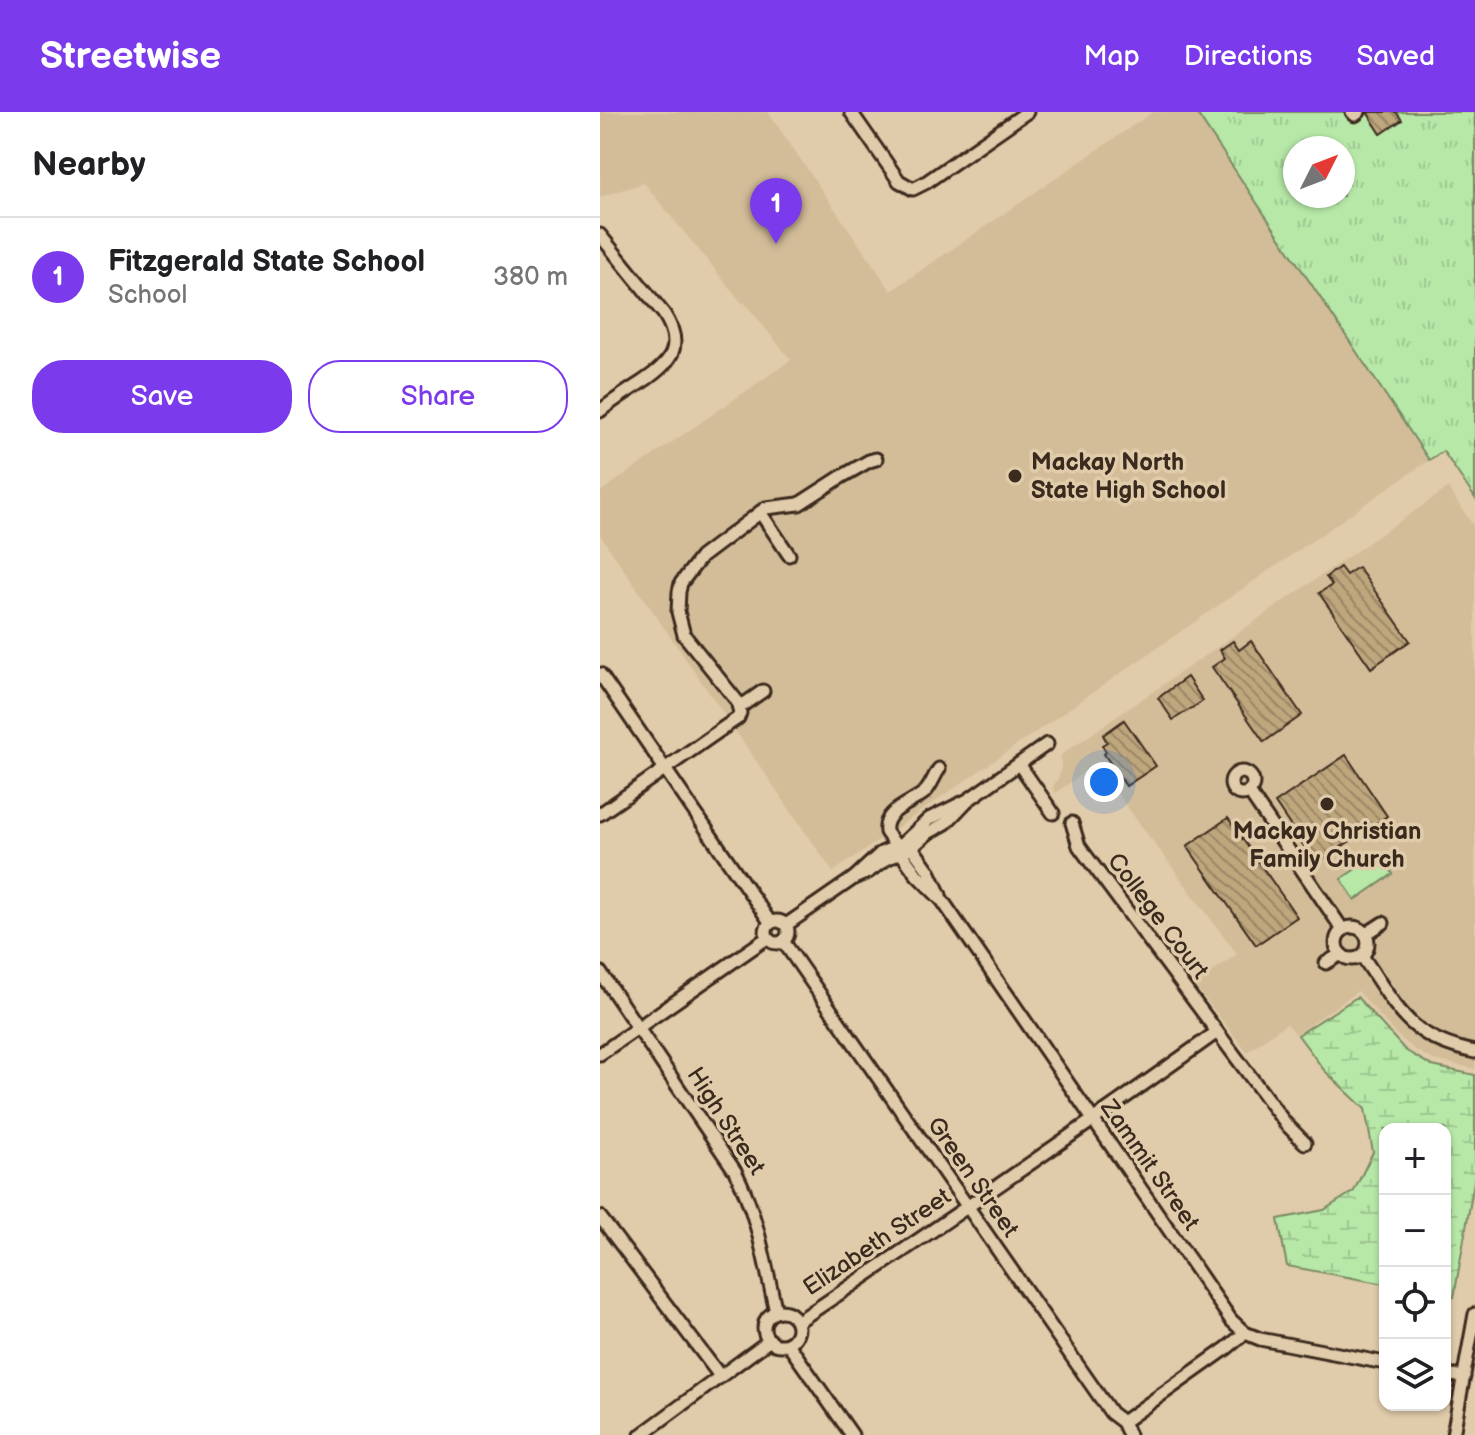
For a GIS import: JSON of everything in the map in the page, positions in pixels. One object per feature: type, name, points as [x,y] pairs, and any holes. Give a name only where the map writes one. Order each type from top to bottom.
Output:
[{"type":"street","points":[[851,112],[899,181],[913,189],[1027,112]]},
{"type":"street","points":[[1352,112],[1355,115],[1359,112]]},
{"type":"street","points":[[600,235],[671,325],[674,352],[666,364],[600,411]]},
{"type":"street","points":[[600,814],[738,718],[740,707],[737,701],[684,635],[678,612],[681,583],[701,557],[760,512],[772,506],[799,504],[876,459]]},
{"type":"street","points":[[760,512],[789,555]]},
{"type":"street","points":[[600,674],[770,922]]},
{"type":"street","points":[[740,707],[763,691]]},
{"type":"street","points":[[786,925],[854,878],[881,853],[904,846],[946,823],[968,800],[1047,744]]},
{"type":"street","points":[[1019,764],[1053,813]]},
{"type":"street","points":[[904,846],[885,830],[888,819],[926,790],[939,769]]},
{"type":"street","points":[[1249,792],[1343,930]]},
{"type":"street","name":"College Court","points":[[1072,823],[1084,853],[1285,1123],[1305,1143]]},
{"type":"street","name":"Zammit Street","points":[[904,846],[932,876],[942,900],[1093,1121],[1226,1313],[1245,1333]]},
{"type":"street","points":[[777,920],[786,925],[788,936],[783,941],[776,944],[767,938],[765,931],[770,922],[777,920]]},
{"type":"street","points":[[1366,934],[1383,923]]},
{"type":"street","points":[[1354,927],[1366,934],[1368,946],[1362,956],[1351,959],[1341,954],[1337,940],[1343,930],[1354,927]]},
{"type":"street","points":[[600,1054],[767,938]]},
{"type":"street","name":"Green Street","points":[[783,941],[1111,1413],[1123,1422],[1129,1435]]},
{"type":"street","points":[[1326,963],[1341,954]]},
{"type":"street","points":[[1362,956],[1398,1009],[1416,1028],[1442,1043],[1475,1052]]},
{"type":"street","name":"High Street","points":[[600,972],[745,1189],[776,1312]]},
{"type":"street","name":"Elizabeth Street","points":[[797,1322],[1093,1121],[1217,1032]]},
{"type":"street","points":[[600,1217],[720,1376]]},
{"type":"street","points":[[776,1312],[787,1312],[797,1322],[796,1336],[788,1344],[780,1345],[765,1333],[769,1316],[776,1312]]},
{"type":"street","points":[[1453,1435],[1475,1314]]},
{"type":"street","points":[[1123,1422],[1245,1333],[1260,1339],[1379,1362]]},
{"type":"street","points":[[641,1435],[770,1340]]},
{"type":"street","points":[[788,1344],[852,1435]]},
{"type":"street","points":[[1451,1375],[1464,1377]]},
{"type":"shaded area","name":"Mackay North State High School","points":[[600,112],[768,112],[891,291],[1153,112],[1196,112],[1429,460],[833,872],[600,535],[600,492],[791,360],[644,183],[600,197]]},
{"type":"shaded area","points":[[1448,488],[1475,528],[1475,1069],[1434,1060],[1415,1050],[1397,1035],[1358,991],[1296,1034],[1287,1023],[1247,1052],[1194,985],[1237,954],[1095,764],[1056,793],[1052,788],[1058,779],[1061,755]]},
{"type":"green space","points":[[1196,112],[1475,112],[1475,498],[1443,451],[1429,460]]},
{"type":"green space","points":[[1379,853],[1393,874],[1355,900],[1341,879]]},
{"type":"green space","points":[[1357,997],[1405,1050],[1432,1066],[1475,1075],[1475,1176],[1454,1297],[1451,1296],[1451,1123],[1379,1123],[1379,1283],[1287,1266],[1278,1219],[1324,1210],[1354,1191],[1373,1152],[1365,1109],[1324,1070],[1298,1035]]},
{"type":"building","points":[[1367,112],[1396,112],[1402,120],[1381,134]]},
{"type":"building","points":[[1340,567],[1346,575],[1358,567],[1410,641],[1371,668],[1319,593],[1332,585],[1326,577]]},
{"type":"building","points":[[1233,641],[1239,650],[1251,641],[1302,715],[1264,742],[1212,667],[1225,658],[1220,650]]},
{"type":"building","points":[[1187,677],[1203,701],[1173,720],[1158,698]]},
{"type":"building","points":[[1124,720],[1156,766],[1126,786],[1104,754],[1102,745],[1107,742],[1103,735]]},
{"type":"building","points":[[1346,755],[1387,816],[1316,864],[1275,803]]},
{"type":"building","points":[[1228,818],[1297,917],[1256,945],[1187,846]]},
{"type":"place","name":"Fitzgerald State School","points":[[776,244]]},
{"type":"place","name":"Mackay North State High School","points":[[1015,476]]},
{"type":"place","name":"Mackay Christian Family Church","points":[[1327,804]]}]
